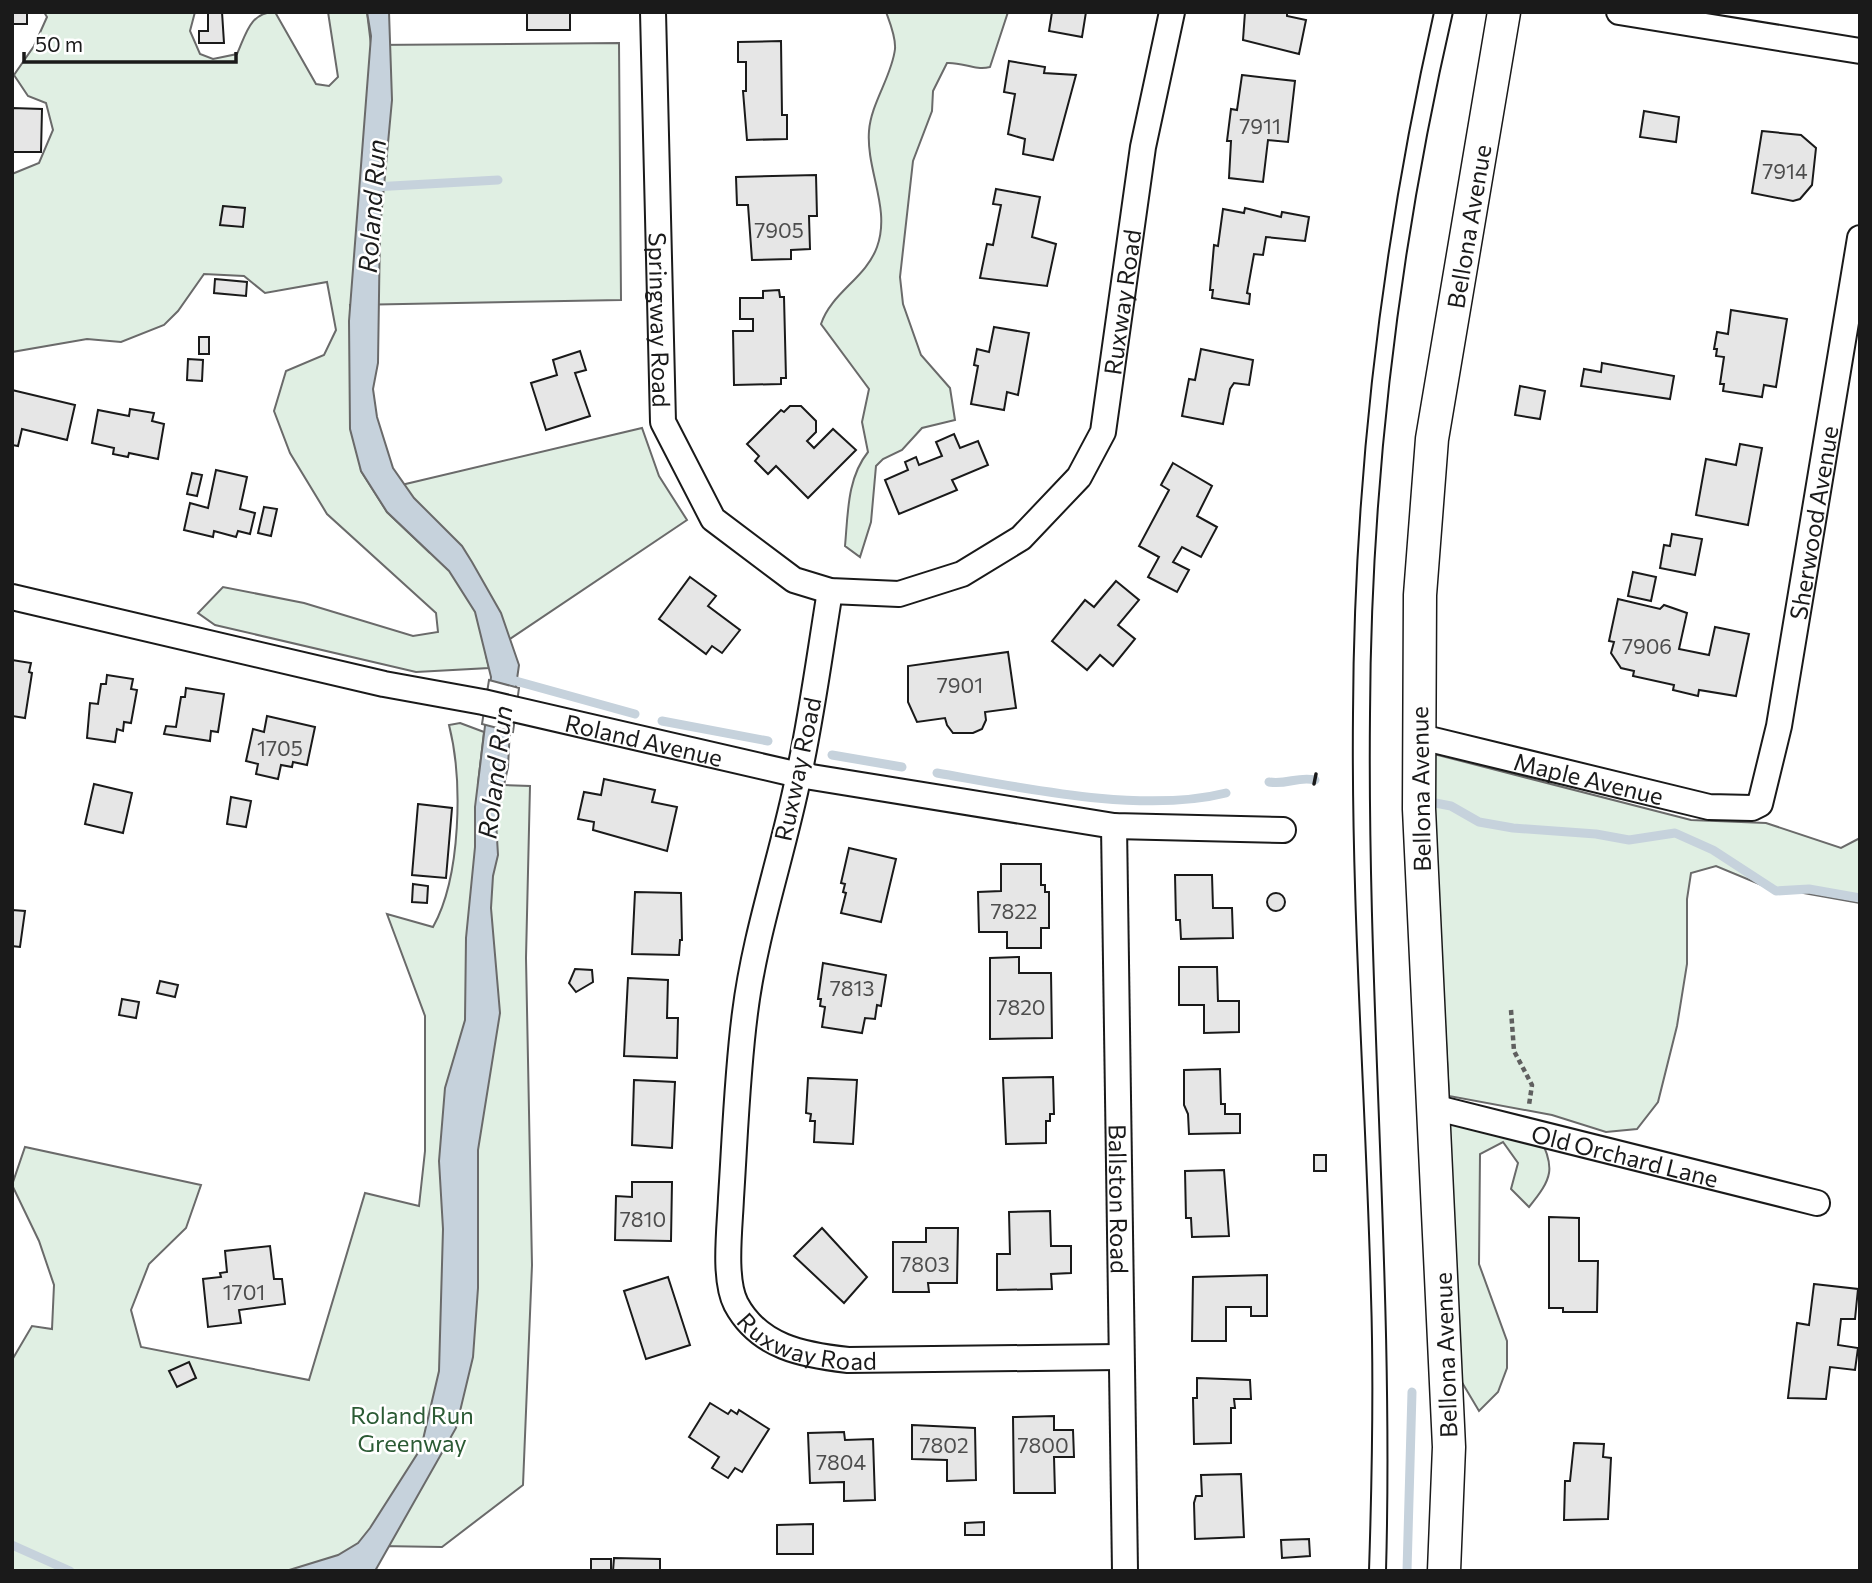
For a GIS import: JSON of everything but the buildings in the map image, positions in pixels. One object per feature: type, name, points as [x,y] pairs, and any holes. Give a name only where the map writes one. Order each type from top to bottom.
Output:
[{"type":"street","name":"Springway Road","points":[[653,12],[663,422],[713,519],[794,580],[830,591]]},
{"type":"street","name":"Ruxway Road","points":[[1119,1357],[848,1360],[803,1355],[779,1346],[749,1326],[734,1301],[729,1265],[730,1224],[745,1011],[773,878],[799,775],[830,591],[899,594],[962,574],[1021,538],[1079,477],[1103,432],[1143,147],[1172,12]]},
{"type":"street","name":"Bellona Avenue","points":[[1444,1571],[1449,1447],[1418,736],[1420,595],[1432,439],[1504,12]]},
{"type":"street","points":[[1619,12],[1860,51]]},
{"type":"street","name":"Sherwood Avenue","points":[[1760,804],[1779,726],[1860,238]]},
{"type":"street","name":"Roland Avenue","points":[[12,597],[384,684],[484,702],[799,775],[1114,826],[1283,830]]},
{"type":"street","name":"Maple Avenue","points":[[1418,736],[1709,807],[1752,808],[1760,804]]},
{"type":"street","name":"Ballston Road","points":[[1114,826],[1119,1357],[1125,1571]]},
{"type":"street","name":"Old Orchard Lane","points":[[1433,1107],[1817,1203]]},
{"type":"path","points":[[1511,1010],[1514,1051],[1532,1085],[1525,1130]]},
{"type":"green space","points":[[44,12],[195,12],[190,31],[200,54],[213,59],[237,54],[254,20],[275,12],[316,84],[329,86],[338,77],[328,12],[367,12],[371,45],[619,43],[621,300],[350,305],[361,471],[387,512],[430,553],[393,487],[642,428],[659,476],[687,520],[486,655],[489,668],[416,672],[215,625],[198,613],[223,587],[304,603],[413,636],[438,632],[436,613],[327,514],[290,453],[274,411],[286,371],[324,355],[336,330],[327,282],[265,293],[244,276],[204,274],[178,311],[164,325],[121,342],[87,339],[12,352],[12,174],[39,163],[53,130],[46,103],[28,96],[14,75],[34,46],[47,17]]},
{"type":"green space","points":[[886,12],[1008,12],[990,67],[947,63],[933,91],[932,111],[913,161],[900,277],[903,304],[921,355],[950,388],[955,420],[922,428],[902,450],[883,459],[876,466],[871,522],[860,557],[845,546],[852,485],[868,452],[862,422],[869,389],[821,324],[832,303],[872,258],[881,233],[880,204],[871,160],[869,131],[873,110],[895,49],[894,35]]},
{"type":"green space","name":"Roland Run Greenway","points":[[460,723],[484,732],[478,784],[530,786],[526,958],[532,1265],[523,1485],[442,1547],[380,1546],[363,1571],[12,1571],[12,1360],[32,1326],[52,1329],[54,1285],[39,1241],[12,1185],[25,1147],[201,1185],[186,1228],[149,1264],[131,1310],[141,1347],[309,1380],[365,1193],[419,1206],[425,1151],[425,1016],[387,914],[433,927],[442,906],[454,856],[457,828],[456,773],[449,725]]},
{"type":"green space","points":[[1430,753],[1691,820],[1766,823],[1841,848],[1860,838],[1860,903],[1764,886],[1716,866],[1691,873],[1687,899],[1687,964],[1677,1026],[1658,1102],[1637,1129],[1606,1132],[1552,1115],[1449,1096]]},
{"type":"green space","points":[[1461,1121],[1539,1136],[1549,1165],[1547,1181],[1529,1207],[1511,1189],[1518,1163],[1503,1142],[1480,1154],[1479,1264],[1507,1341],[1507,1368],[1498,1392],[1479,1411],[1457,1374],[1438,1125]]},
{"type":"water","name":"Roland Run","points":[[367,12],[389,12],[392,100],[380,229],[378,363],[373,389],[377,417],[393,468],[414,498],[462,546],[501,613],[519,665],[510,728],[508,767],[496,821],[498,855],[493,876],[491,908],[500,1013],[478,1150],[478,1288],[473,1357],[456,1428],[375,1571],[286,1571],[338,1555],[358,1543],[370,1528],[421,1448],[439,1371],[443,1229],[439,1161],[445,1088],[465,1020],[466,938],[475,847],[475,807],[491,677],[475,612],[449,571],[387,512],[361,471],[350,429],[349,321],[371,36]]},
{"type":"pier","points":[[489,680],[519,688],[513,732],[482,724]]},
{"type":"waterway","points":[[374,187],[498,180]]},
{"type":"waterway","points":[[505,678],[635,714]]},
{"type":"waterway","points":[[662,721],[768,741]]},
{"type":"waterway","points":[[832,755],[902,767]]},
{"type":"waterway","points":[[937,773],[1044,791],[1121,800],[1193,799],[1226,793]]},
{"type":"waterway","points":[[1269,782],[1315,780]]},
{"type":"waterway","points":[[1430,802],[1451,806],[1479,822],[1513,828],[1596,834],[1629,840],[1675,833],[1713,850],[1776,891],[1809,889],[1860,898]]},
{"type":"waterway","points":[[1407,1571],[1412,1392]]},
{"type":"waterway","points":[[12,1545],[70,1571]]},
{"type":"tram line","points":[[1369,1571],[1372,1330],[1354,860],[1355,626],[1365,449],[1374,361],[1400,186],[1434,12]]},
{"type":"tram line","points":[[1386,1571],[1384,1250],[1370,821],[1372,626],[1376,537],[1392,361],[1418,186],[1453,12]]},
{"type":"wall","points":[[1314,784],[1316,774]]}]
